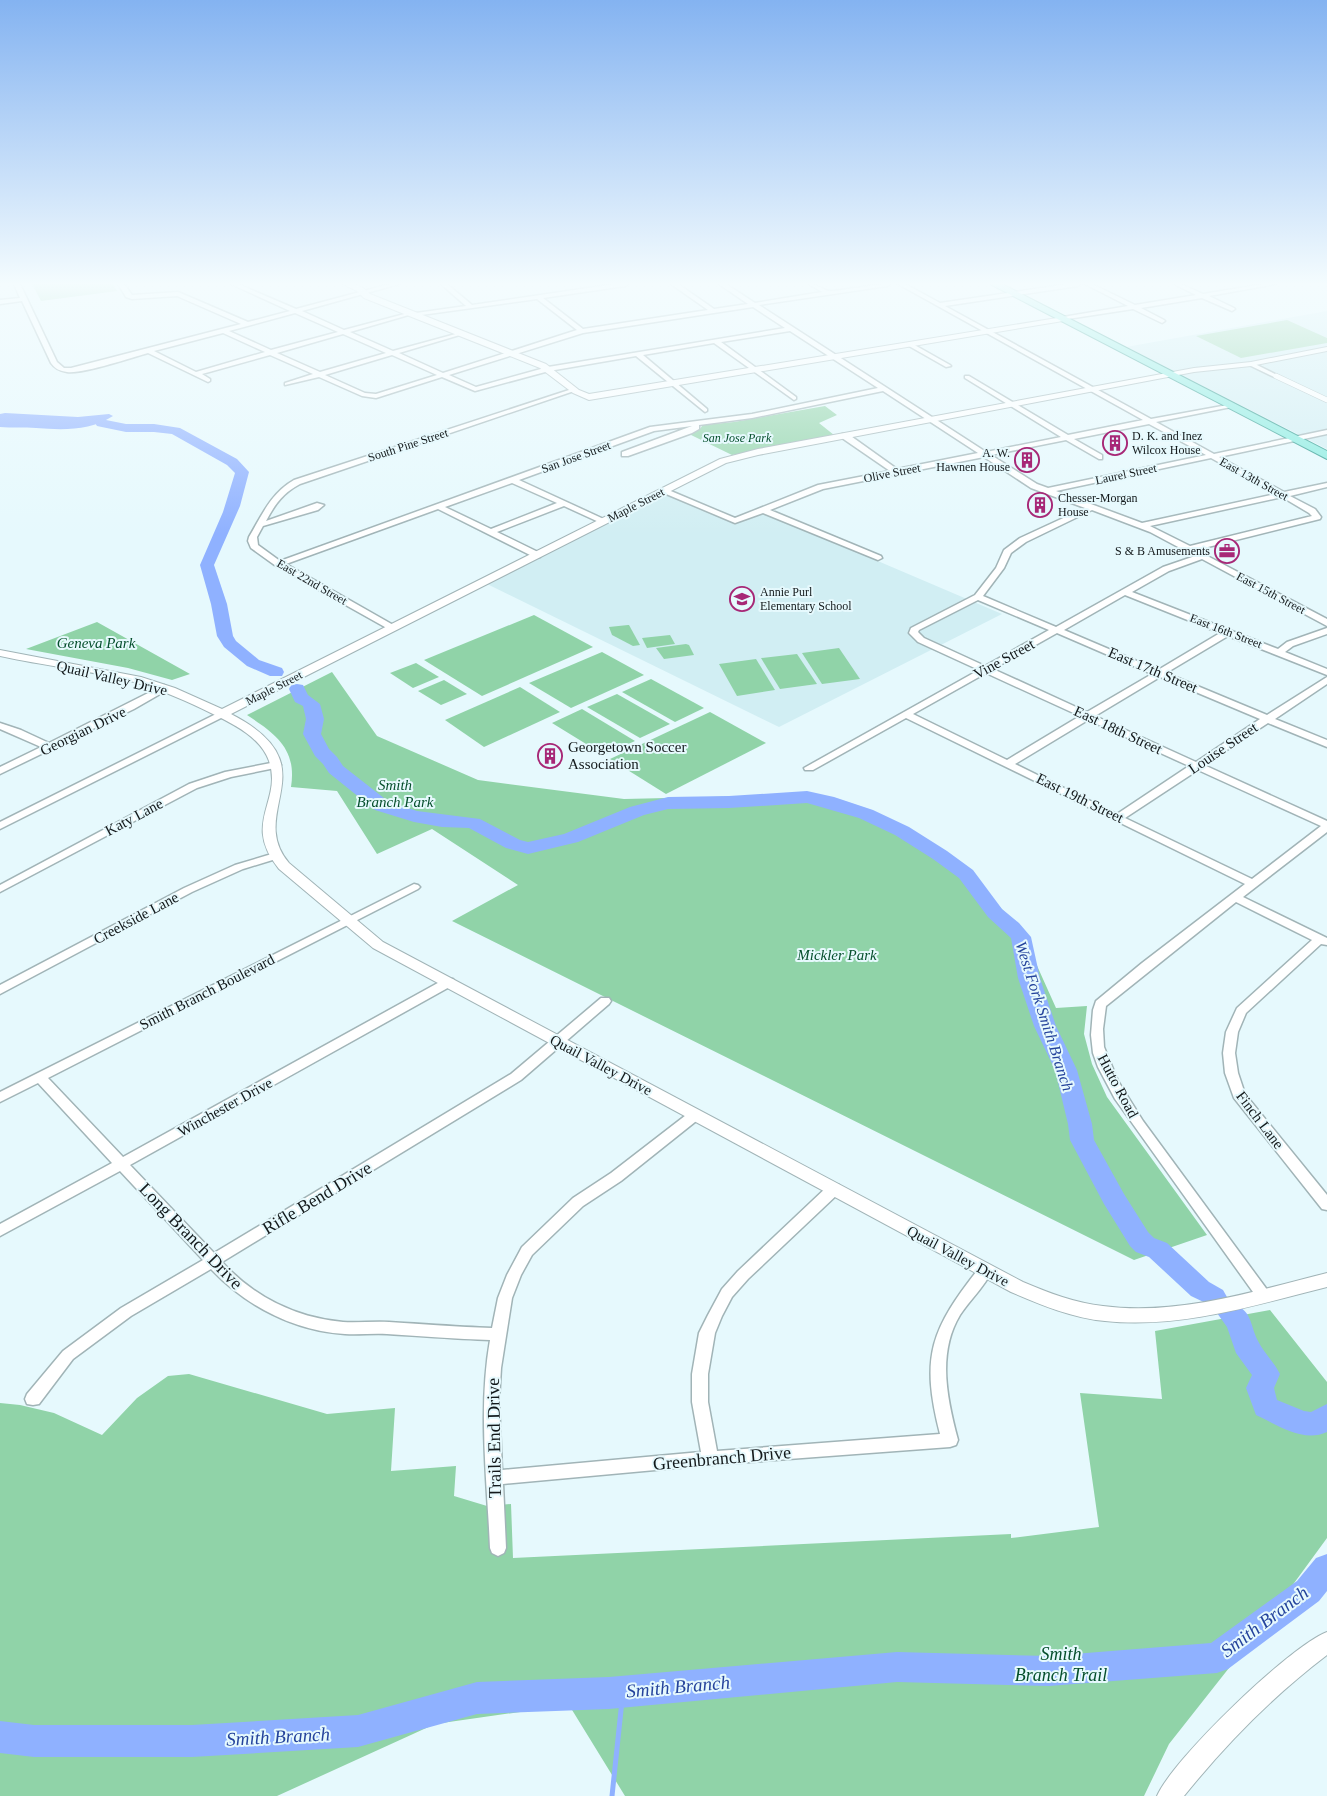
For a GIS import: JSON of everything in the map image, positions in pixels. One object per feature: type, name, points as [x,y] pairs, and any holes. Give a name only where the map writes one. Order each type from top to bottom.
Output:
[{"type":"main road","points":[[1158,368],[1327,456]]},
{"type":"street","points":[[59,368],[65,371],[85,368]]},
{"type":"street","points":[[183,368],[208,380]]},
{"type":"street","points":[[195,374],[217,368]]},
{"type":"street","points":[[304,368],[364,395],[372,396],[465,368]]},
{"type":"street","points":[[288,384],[344,368]]},
{"type":"street","points":[[425,368],[475,390],[548,368],[574,390],[589,397],[775,368]]},
{"type":"street","points":[[654,368],[705,410]]},
{"type":"street","points":[[751,368],[794,398]]},
{"type":"street","name":"East 15th Street","points":[[851,368],[1022,479],[1046,491],[1141,526],[1189,549],[1327,623]]},
{"type":"street","name":"East 13th Street","points":[[1052,368],[1282,495],[1312,512],[1317,517],[1189,549]]},
{"type":"street","name":"Maple Street","points":[[0,826],[723,461],[1170,374],[1220,368]]},
{"type":"street","points":[[1259,368],[1327,400]]},
{"type":"street","points":[[967,377],[1099,457]]},
{"type":"street","name":"San Jose Street","points":[[279,564],[653,429],[762,414],[883,389]]},
{"type":"street","name":"South Pine Street","points":[[261,524],[274,498],[281,490],[296,482],[574,390]]},
{"type":"street","name":"Olive Street","points":[[663,491],[735,521],[821,487],[1231,405]]},
{"type":"street","points":[[626,454],[689,431],[696,427],[694,423]]},
{"type":"street","name":"Laurel Street","points":[[1046,491],[1327,432]]},
{"type":"street","points":[[845,436],[896,472]]},
{"type":"street","points":[[512,480],[604,521]]},
{"type":"street","points":[[1141,526],[1327,485]]},
{"type":"street","points":[[490,532],[564,503]]},
{"type":"street","points":[[261,524],[316,508],[320,504]]},
{"type":"street","points":[[438,506],[537,555]]},
{"type":"street","name":"Laurel Street","points":[[913,631],[915,628],[978,597],[1000,568],[1008,552],[1023,540],[1091,508]]},
{"type":"street","points":[[763,510],[878,558]]},
{"type":"street","name":"East 22nd Street","points":[[261,524],[252,541],[258,550],[279,564],[392,628]]},
{"type":"street","name":"Vine Street","points":[[809,768],[1166,569],[1202,556]]},
{"type":"street","name":"East 16th Street","points":[[1125,592],[1327,672]]},
{"type":"street","name":"East 17th Street","points":[[978,597],[1327,744]]},
{"type":"street","name":"East 18th Street","points":[[913,631],[913,634],[921,640],[1197,766],[1326,830]]},
{"type":"street","points":[[1280,652],[1290,644],[1327,631]]},
{"type":"street","points":[[1009,763],[1228,632]]},
{"type":"street","name":"Quail Valley Drive","points":[[0,653],[110,674],[164,688],[222,714],[252,731],[262,740],[272,754],[276,765],[277,777],[269,820],[270,844],[276,856],[284,866],[378,945],[985,1271],[1048,1301],[1104,1314],[1151,1315],[1180,1312],[1327,1280]]},
{"type":"street","name":"Louise Street","points":[[1118,817],[1327,680]]},
{"type":"street","name":"Georgian Drive","points":[[0,771],[131,707],[164,688]]},
{"type":"street","name":"East 19th Street","points":[[905,714],[1009,763],[1253,884]]},
{"type":"street","points":[[0,726],[18,732],[49,747]]},
{"type":"street","name":"Katy Lane","points":[[0,889],[193,786],[229,774],[276,765]]},
{"type":"street","name":"Hutto Road","points":[[1263,1295],[1133,1117],[1107,1072],[1099,1053],[1096,1034],[1100,1004],[1146,966],[1326,830]]},
{"type":"street","name":"Creekside Lane","points":[[0,990],[188,890],[240,867],[276,856]]},
{"type":"street","name":"Smith Branch Boulevard","points":[[0,1097],[414,887]]},
{"type":"street","points":[[1236,898],[1324,941]]},
{"type":"street","name":"Finch Lane","points":[[1324,941],[1241,1011],[1232,1026],[1228,1043],[1232,1076],[1239,1095],[1327,1205]]},
{"type":"street","name":"Winchester Drive","points":[[0,1230],[449,982]]},
{"type":"street","name":"Rifle Bend Drive","points":[[33,1399],[68,1355],[94,1334],[126,1312],[516,1077],[605,1001]]},
{"type":"street","name":"Long Branch Drive","points":[[40,1077],[241,1290],[259,1301],[275,1309],[316,1323],[344,1328],[499,1334]]},
{"type":"street","name":"Trails End Drive","points":[[498,1548],[491,1400],[505,1298],[527,1251],[578,1202],[616,1177],[695,1115]]},
{"type":"street","points":[[710,1458],[700,1402],[700,1374],[707,1333],[715,1315],[727,1293],[743,1275],[834,1190]]},
{"type":"street","name":"Greenbranch Drive","points":[[494,1478],[710,1458],[950,1440],[940,1402],[937,1379],[941,1352],[946,1329],[959,1305],[985,1271]]},
{"type":"street","points":[[1169,1796],[1204,1752],[1244,1709],[1282,1675],[1327,1642]]},
{"type":"shaded area","points":[[1167,368],[1327,368],[1327,449]]},
{"type":"shaded area","name":"Annie Purl Elementary School","points":[[670,491],[742,521],[763,512],[1002,614],[779,727],[487,584]]},
{"type":"green space","name":"San Jose Park","points":[[825,406],[837,415],[819,423],[834,435],[732,455],[689,434],[699,430],[703,425],[734,422]]},
{"type":"green space","points":[[534,615],[593,647],[482,696],[424,660]]},
{"type":"green space","name":"Geneva Park","points":[[97,622],[190,674],[172,680],[128,668],[26,649]]},
{"type":"green space","points":[[629,625],[640,645],[633,646],[612,635],[609,627]]},
{"type":"green space","points":[[670,635],[675,644],[647,648],[642,638]]},
{"type":"green space","points":[[689,645],[694,655],[664,659],[656,648]]},
{"type":"green space","points":[[839,648],[860,679],[822,684],[802,653]]},
{"type":"green space","points":[[602,652],[644,675],[571,708],[529,683]]},
{"type":"green space","points":[[797,654],[817,684],[780,689],[761,658]]},
{"type":"green space","points":[[756,659],[775,690],[737,696],[719,664]]},
{"type":"green space","points":[[416,663],[439,677],[413,688],[390,673]]},
{"type":"green space","name":"Mickler Park","points":[[332,672],[377,736],[478,780],[624,799],[803,795],[858,809],[905,830],[963,867],[1021,930],[1056,1008],[1087,1006],[1084,1034],[1092,1064],[1107,1097],[1207,1235],[1134,1260],[452,921],[518,885],[432,829],[377,854],[337,791],[291,787],[291,762],[282,744],[267,729],[247,715]]},
{"type":"green space","points":[[651,679],[704,708],[675,722],[622,692]]},
{"type":"green space","points":[[444,680],[467,694],[441,705],[418,691]]},
{"type":"green space","points":[[520,687],[560,712],[484,747],[445,720]]},
{"type":"green space","points":[[617,694],[670,724],[640,738],[587,707]]},
{"type":"green space","points":[[582,709],[635,741],[604,755],[552,723]]},
{"type":"green space","points":[[710,712],[766,743],[666,794],[610,759]]},
{"type":"green space","name":"Smith Branch Trail","points":[[1270,1310],[1327,1382],[1327,1538],[1270,1616],[1169,1744],[1144,1796],[625,1796],[569,1705],[435,1724],[277,1796],[0,1796],[0,1403],[20,1405],[54,1413],[102,1435],[137,1398],[168,1376],[189,1374],[327,1414],[395,1408],[391,1471],[456,1466],[454,1496],[487,1506],[511,1504],[513,1558],[1011,1534],[1011,1538],[1099,1527],[1080,1393],[1162,1399],[1155,1331]]},
{"type":"water","points":[[0,414],[78,417],[109,414],[113,416],[86,427],[76,428],[0,427]]},
{"type":"waterway","name":"West Fork Smith Branch","points":[[101,423],[126,428],[154,428],[175,431],[232,462],[242,472],[233,506],[207,565],[219,604],[225,636],[230,644],[253,663],[276,672]]},
{"type":"waterway","name":"West Fork Smith Branch","points":[[297,689],[301,698],[311,704],[315,719],[312,734],[321,752],[331,761],[335,769],[382,806],[414,816],[442,821],[473,823],[513,844],[528,848],[571,838],[637,811],[668,803],[729,802],[807,797],[827,801],[866,814],[902,831],[940,855],[966,874],[995,913],[1021,937],[1029,978],[1045,1026],[1066,1070],[1080,1124],[1082,1140],[1113,1198],[1139,1239],[1145,1245],[1158,1250],[1200,1289],[1214,1297]]},
{"type":"waterway","name":"West Fork Smith Branch","points":[[1230,1313],[1239,1322],[1246,1345],[1266,1374],[1260,1388],[1266,1407],[1301,1423],[1316,1424],[1327,1416]]},
{"type":"waterway","name":"Smith Branch","points":[[0,1737],[34,1741],[192,1741],[358,1731],[477,1698],[609,1693],[897,1667],[1049,1671],[1217,1658],[1308,1591],[1327,1568]]},
{"type":"waterway","points":[[612,1796],[623,1691]]},
{"type":"place","name":"D. K. and Inez Wilcox House","points":[[1115,443]]},
{"type":"place","name":"A. W. Hawnen House","points":[[1027,460]]},
{"type":"place","name":"Chesser-Morgan House","points":[[1040,505]]},
{"type":"place","name":"S & B Amusements","points":[[1227,551]]},
{"type":"place","name":"Annie Purl Elementary School","points":[[742,599]]},
{"type":"place","name":"Georgetown Soccer Association","points":[[550,756]]},
{"type":"park label","name":"Smith Branch Park","points":[[395,794]]}]
